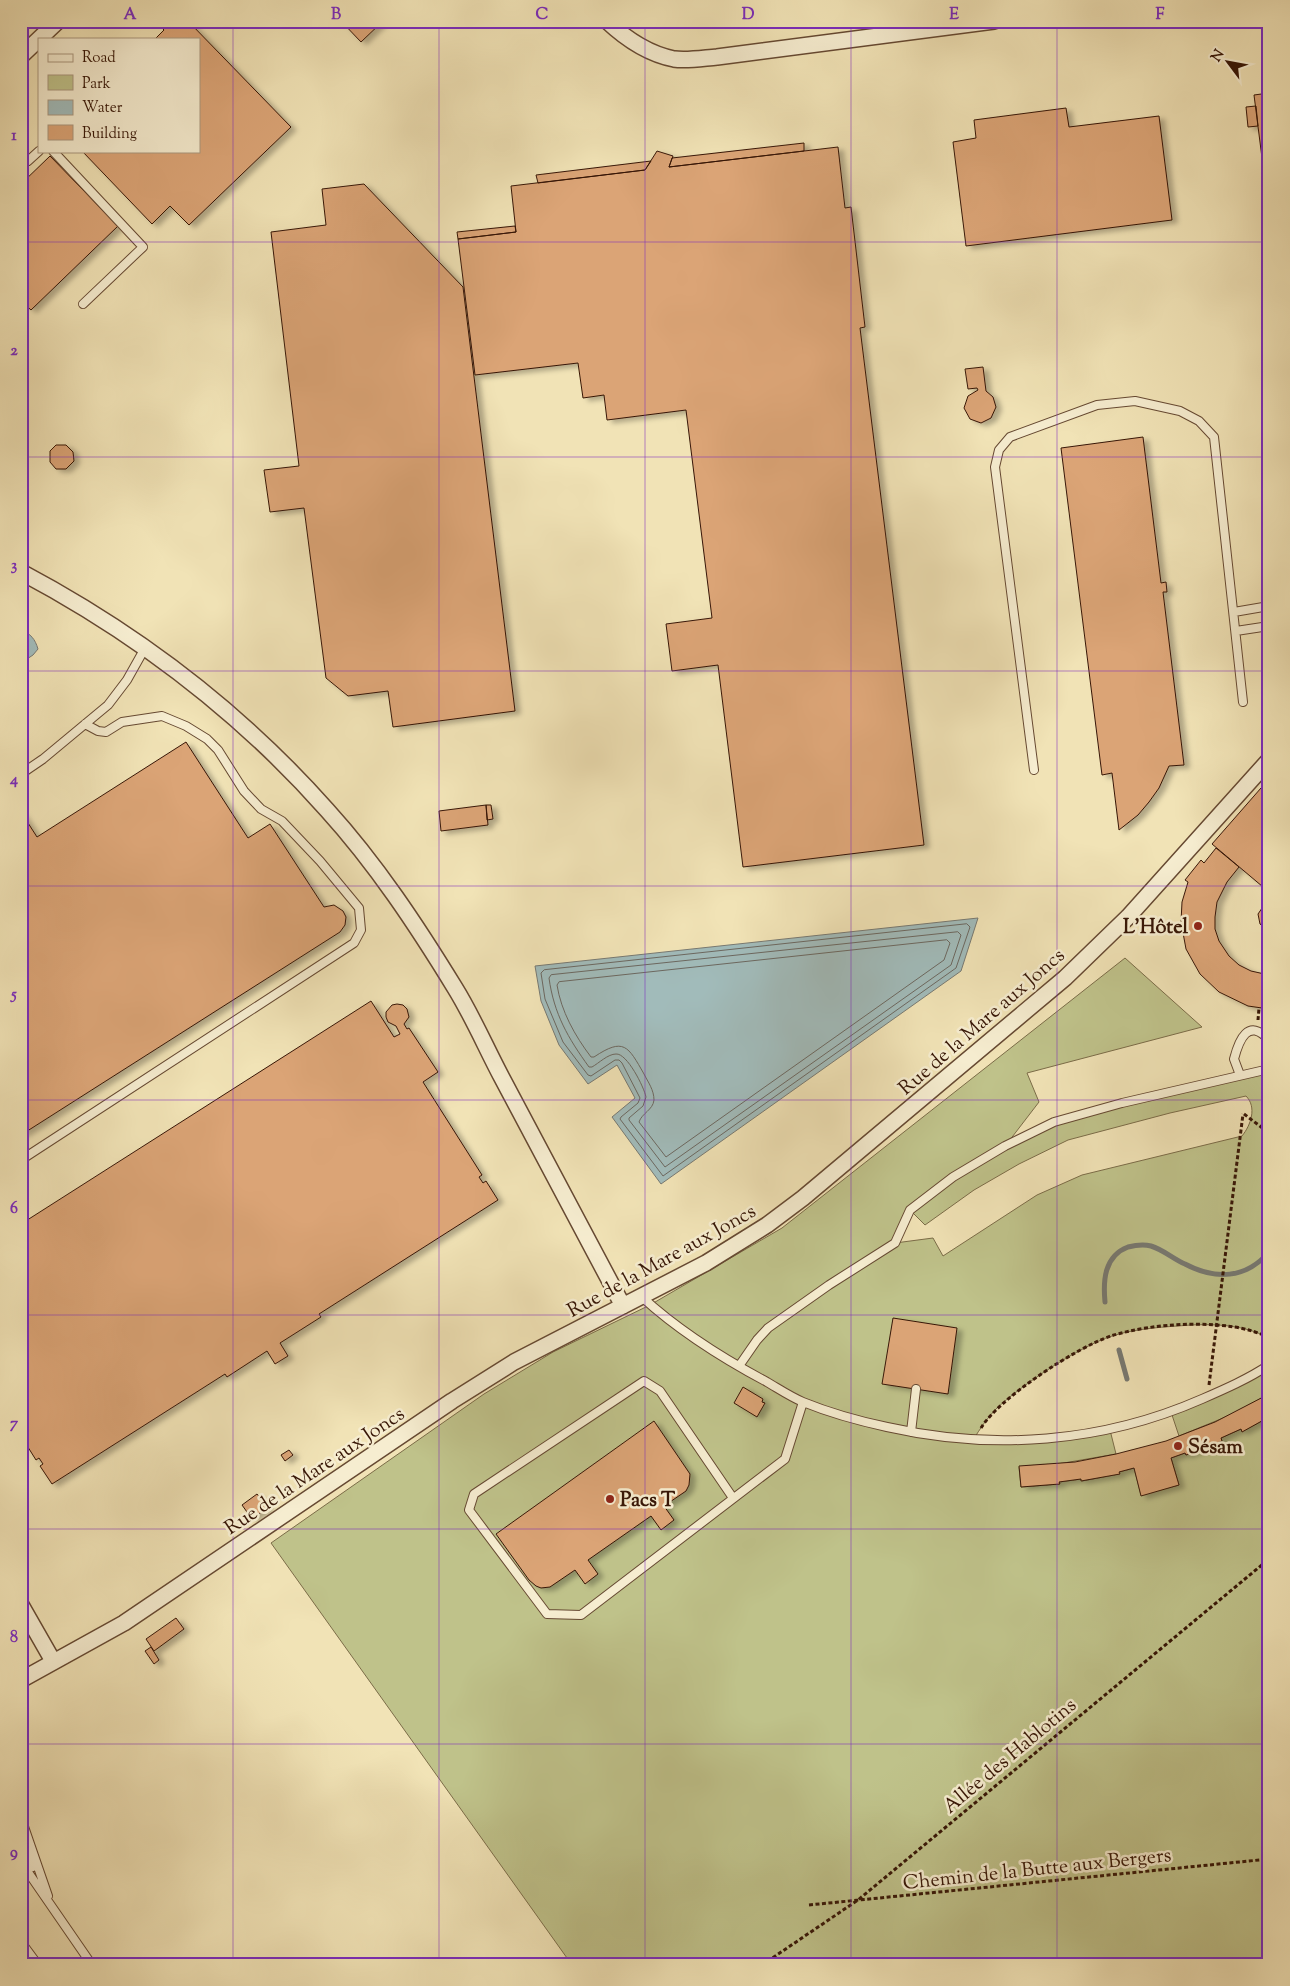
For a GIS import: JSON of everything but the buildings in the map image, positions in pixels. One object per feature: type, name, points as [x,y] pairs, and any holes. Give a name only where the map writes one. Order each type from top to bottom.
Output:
[{"type":"street","points":[[40,38],[58,21]]},
{"type":"street","points":[[607,21],[616,30],[640,46],[676,60],[717,57],[994,21]]},
{"type":"street","points":[[21,56],[38,40]]},
{"type":"street","points":[[21,572],[78,604],[145,648],[218,704],[290,770],[328,810],[391,890],[456,990],[623,1306]]},
{"type":"street","name":"Rue de la Mare aux Joncs","points":[[21,1680],[124,1623],[452,1400],[514,1362],[642,1297],[739,1243],[803,1198],[1065,978],[1134,911],[1269,760]]},
{"type":"street","points":[[21,1605],[53,1661]]},
{"type":"lane","points":[[21,155],[28,161],[39,152]]},
{"type":"lane","points":[[55,152],[143,247],[83,304]]},
{"type":"lane","points":[[1034,770],[994,467],[999,450],[1010,436],[1097,405],[1135,401],[1180,411],[1199,421],[1214,437],[1243,702]]},
{"type":"lane","points":[[1234,612],[1269,606]]},
{"type":"lane","points":[[1236,631],[1269,626]]},
{"type":"lane","points":[[21,774],[43,759],[108,705],[127,680],[145,648]]},
{"type":"lane","points":[[21,1160],[354,943],[361,930],[359,908],[320,861],[282,821],[261,809],[244,791],[218,750],[207,739],[186,726],[162,716],[122,722],[106,732],[98,731],[85,724]]},
{"type":"lane","points":[[1240,1075],[1234,1059],[1242,1036],[1247,1032],[1255,1030],[1269,1040]]},
{"type":"lane","points":[[739,1366],[768,1328],[829,1285],[895,1244],[910,1210],[953,1177],[1005,1146],[1054,1122],[1122,1103],[1269,1069]]},
{"type":"lane","points":[[642,1297],[691,1336],[803,1402],[863,1422],[911,1432],[973,1440],[1042,1440],[1110,1430],[1150,1420],[1210,1396],[1269,1364]]},
{"type":"lane","points":[[733,1498],[660,1391],[644,1381],[474,1494],[468,1510],[547,1614],[581,1615],[785,1459],[803,1402]]},
{"type":"lane","points":[[911,1432],[916,1389]]},
{"type":"lane","points":[[21,1818],[52,1905]]},
{"type":"lane","points":[[21,1842],[52,1905]]},
{"type":"lane","points":[[21,1862],[92,1965]]},
{"type":"lane","points":[[21,1867],[52,1905]]},
{"type":"lane","points":[[21,1942],[38,1965]]},
{"type":"path","points":[[1210,1396],[1209,1388],[1243,1114],[1269,1134]]},
{"type":"path","points":[[973,1440],[984,1423],[1009,1399],[1060,1363],[1100,1340],[1150,1329],[1218,1324],[1255,1332],[1269,1338]]},
{"type":"path","name":"Allée des Hablotins","points":[[762,1965],[858,1900],[1269,1559]]},
{"type":"path","name":"Chemin de la Butte aux Bergers","points":[[809,1905],[1269,1860]]},
{"type":"green space","points":[[1125,958],[1202,1027],[1027,1073],[1039,1102],[1006,1145],[1054,1122],[1269,1069],[1269,1338],[1250,1330],[1231,1326],[1211,1325],[1151,1328],[1112,1336],[1068,1357],[1020,1389],[993,1412],[973,1440],[1012,1441],[1110,1430],[1116,1454],[1058,1464],[1019,1467],[1021,1487],[1059,1484],[1059,1482],[1081,1479],[1082,1481],[1119,1474],[1119,1472],[1134,1468],[1141,1495],[1179,1485],[1171,1458],[1185,1453],[1186,1455],[1222,1441],[1221,1438],[1241,1429],[1243,1431],[1269,1417],[1269,1965],[572,1965],[271,1543],[484,1394],[553,1352],[650,1305],[782,1228]],"holes":[[[1246,1096],[1249,1100],[1252,1116],[1242,1136],[1082,1175],[1037,1195],[943,1256],[933,1238],[895,1243],[911,1211],[925,1225],[974,1190],[1019,1164],[1068,1140],[1170,1113]]]},
{"type":"green space","points":[[1269,1365],[1269,1398],[1267,1395],[1233,1414],[1179,1436],[1171,1412]]},
{"type":"water","points":[[21,630],[32,637],[38,649],[21,663]]},
{"type":"water","points":[[978,918],[961,971],[661,1184],[612,1117],[635,1098],[617,1065],[588,1084],[559,1045],[541,1001],[535,966]]},
{"type":"waterway","points":[[1105,1302],[1104,1286],[1107,1270],[1114,1256],[1128,1247],[1151,1246],[1196,1269],[1219,1274],[1230,1274],[1250,1268],[1269,1252]]},
{"type":"waterway","points":[[1119,1350],[1127,1379]]},
{"type":"place","name":"L'Hôtel","points":[[1198,926]]},
{"type":"place","name":"Sésam","points":[[1178,1446]]},
{"type":"place","name":"Pacs T","points":[[610,1499]]}]
